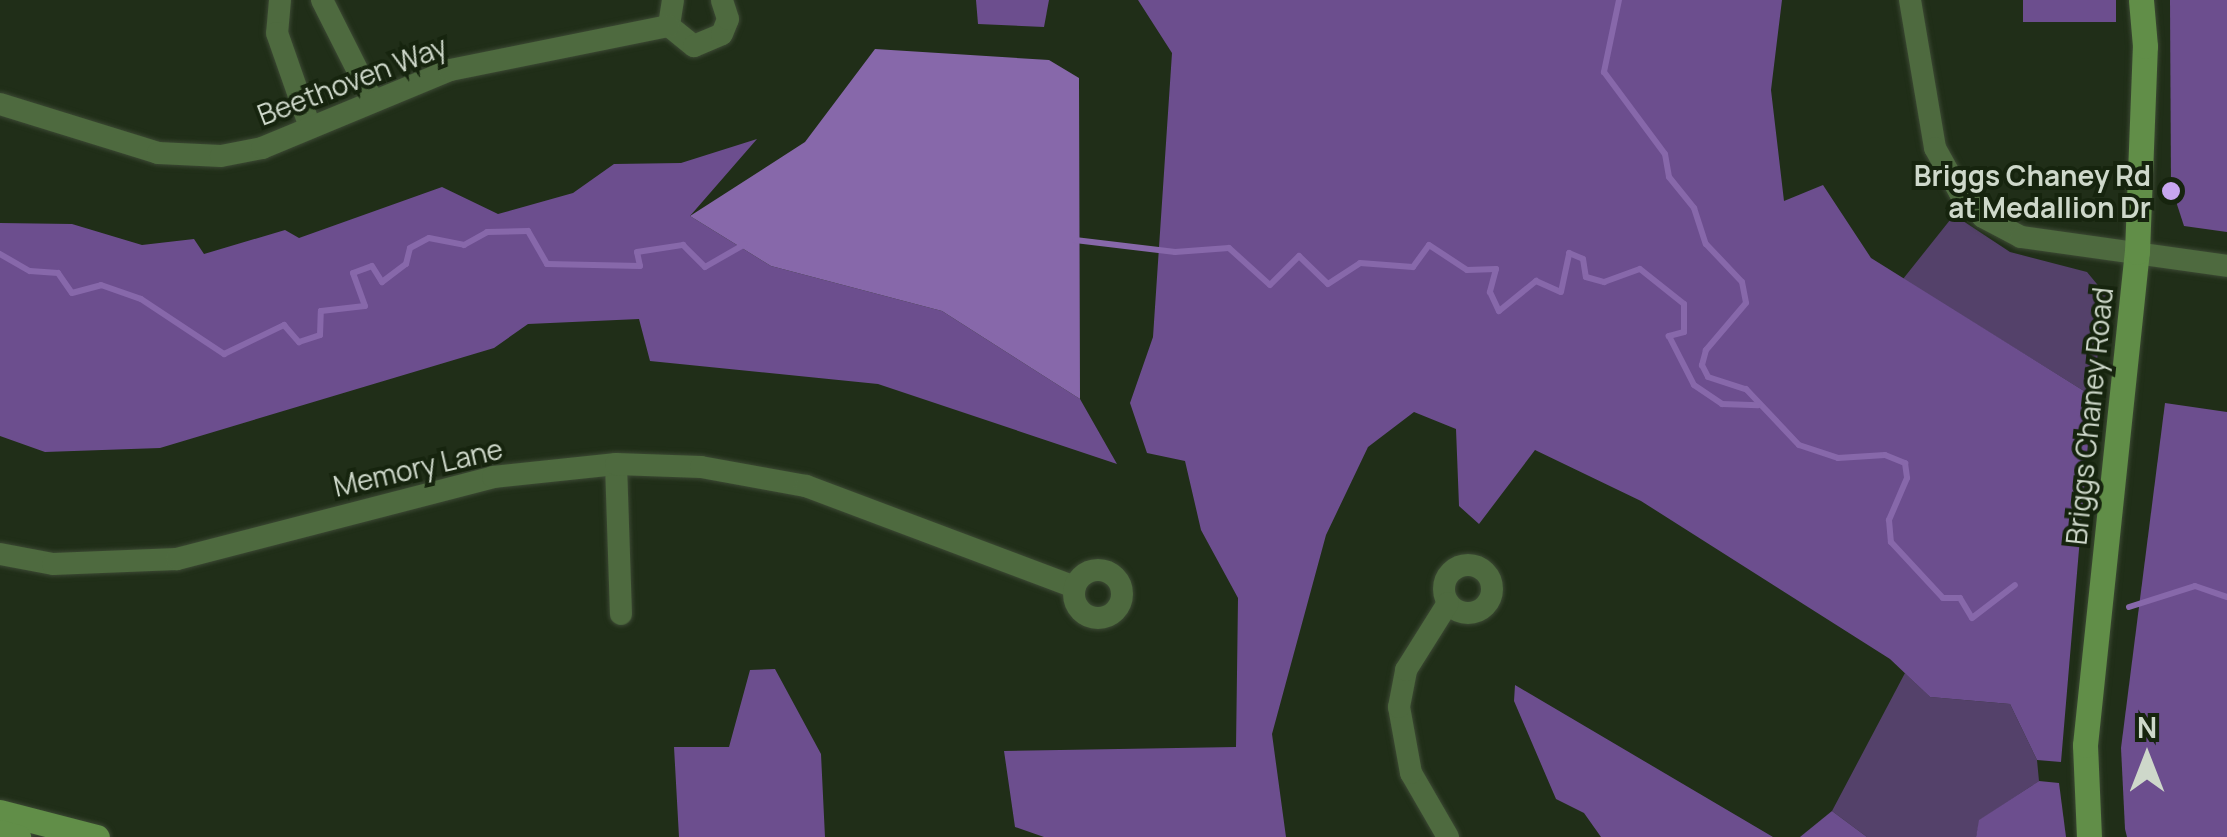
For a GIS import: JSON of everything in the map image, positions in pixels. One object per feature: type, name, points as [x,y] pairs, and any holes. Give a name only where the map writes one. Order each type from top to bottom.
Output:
[{"type":"main road","name":"Briggs Chaney Road","points":[[2089,837],[2085,745],[2137,252],[2145,46],[2141,0]]},
{"type":"main road","points":[[0,812],[96,837]]},
{"type":"main road","points":[[0,832],[18,837]]},
{"type":"street","points":[[280,0],[277,33],[310,128]]},
{"type":"street","points":[[322,0],[373,101]]},
{"type":"street","points":[[673,0],[669,26],[684,43],[714,41],[728,19],[722,0]]},
{"type":"street","points":[[1910,0],[1935,148],[1960,193],[1982,216],[2021,237],[2227,266]]},
{"type":"street","name":"Beethoven Way","points":[[0,104],[158,153],[220,156],[262,148],[450,70],[669,26]]},
{"type":"street","points":[[616,464],[622,614]]},
{"type":"street","name":"Memory Lane","points":[[0,554],[53,564],[177,559],[492,476],[616,464],[701,467],[806,486],[1075,587]]},
{"type":"street","points":[[1448,603],[1426,629],[1406,670],[1399,707],[1410,774],[1448,837]]},
{"type":"shaded area","points":[[976,0],[1049,0],[1044,27],[978,24]]},
{"type":"shaded area","points":[[1138,0],[1782,0],[1771,90],[1784,201],[1823,185],[1871,258],[2092,396],[2061,762],[2037,760],[2010,704],[1930,697],[1890,659],[1641,501],[1535,450],[1479,524],[1459,506],[1456,429],[1414,412],[1368,447],[1326,535],[1272,734],[1286,837],[1044,837],[1015,827],[1004,751],[1236,747],[1238,598],[1201,530],[1185,461],[1147,453],[1130,403],[1153,337],[1172,53]]},
{"type":"shaded area","points":[[2023,0],[2116,0],[2116,22],[2023,22]]},
{"type":"shaded area","points":[[2170,0],[2227,0],[2227,232],[2184,226],[2171,186]]},
{"type":"shaded area","points":[[875,49],[1049,60],[1079,78],[1080,399],[942,311],[771,266],[690,216],[805,142]]},
{"type":"shaded area","points":[[757,139],[690,216],[771,266],[942,311],[1080,399],[1117,464],[878,384],[650,361],[639,319],[528,324],[494,348],[160,448],[45,452],[0,436],[0,223],[72,224],[142,245],[194,239],[204,254],[285,230],[299,238],[442,187],[498,214],[573,193],[614,164],[681,163]]},
{"type":"shaded area","points":[[1954,215],[2010,252],[2087,272],[2106,295],[2092,396],[1903,279]]},
{"type":"shaded area","points":[[2165,403],[2227,412],[2227,837],[2127,837],[2125,829],[2121,748]]},
{"type":"shaded area","points":[[775,669],[821,754],[825,837],[679,837],[674,747],[729,747],[750,670]]},
{"type":"shaded area","points":[[1905,673],[1930,697],[2010,704],[2037,760],[2039,781],[1980,820],[1976,837],[1867,837],[1832,811]]},
{"type":"shaded area","points":[[1515,685],[1773,837],[1601,837],[1584,813],[1556,799],[1514,701]]},
{"type":"shaded area","points":[[2039,781],[2059,783],[2066,837],[1976,837],[1979,820]]},
{"type":"shaded area","points":[[1832,811],[1867,837],[1800,837]]},
{"type":"waterway","points":[[1619,0],[1604,72],[1665,154],[1669,177],[1694,208],[1706,244],[1742,282],[1746,303],[1706,350],[1702,365],[1708,377],[1746,389],[1799,445],[1838,458],[1885,455],[1905,463],[1907,478],[1889,520],[1891,542],[1943,598],[1960,598],[1972,618],[2015,585]]},
{"type":"waterway","points":[[0,254],[30,271],[58,273],[72,293],[101,285],[141,299],[224,354],[284,325],[299,342],[320,335],[321,311],[365,306],[353,273],[372,266],[382,282],[406,264],[410,248],[429,238],[464,245],[487,232],[528,231],[547,264],[640,266],[637,252],[683,245],[705,267],[745,244]]},
{"type":"waterway","points":[[1075,240],[1175,252],[1229,248],[1270,285],[1299,256],[1328,284],[1360,263],[1413,267],[1429,245],[1467,270],[1496,269],[1490,292],[1499,311],[1536,281],[1561,292],[1569,253],[1583,259],[1586,277],[1604,282],[1640,269],[1684,304],[1684,332],[1669,336],[1694,385],[1722,404],[1758,405]]},
{"type":"waterway","points":[[2129,607],[2195,586],[2227,597]]},
{"type":"place","name":"Briggs Chaney Rd at Medallion Dr","points":[[2171,191]]}]
